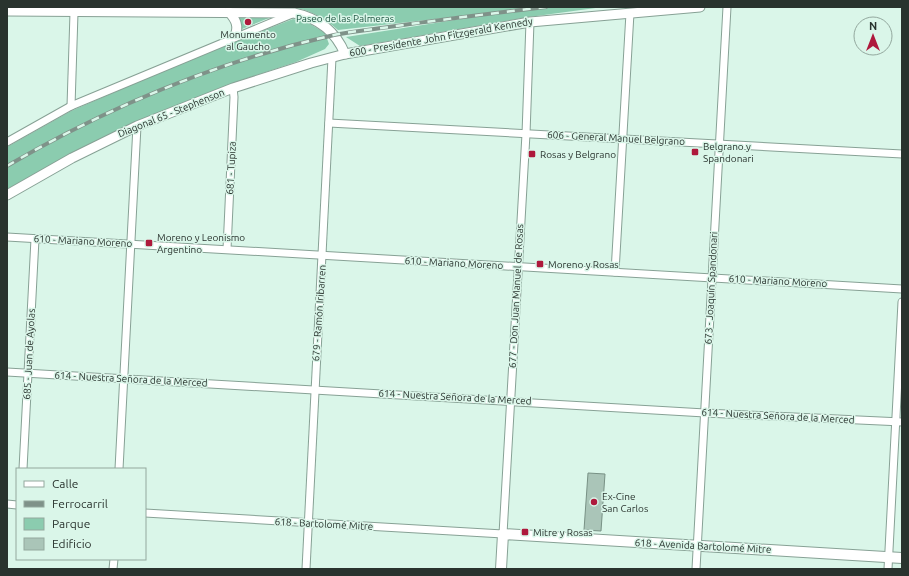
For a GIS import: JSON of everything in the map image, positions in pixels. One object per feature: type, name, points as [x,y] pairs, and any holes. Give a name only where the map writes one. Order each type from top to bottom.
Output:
[{"type":"main road","name":"618 - Avenida Bartolomé Mitre","points":[[503,534],[902,558]]},
{"type":"main road","name":"677 - Don Juan Manuel de Rosas","points":[[501,569],[503,534]]},
{"type":"street","name":"600 - Presidente John Fitzgerald Kennedy","points":[[7,11],[74,13],[294,13],[313,19],[328,30],[341,44],[345,54],[530,22],[700,7]]},
{"type":"street","name":"673 - Joaquín Spandonari","points":[[696,569],[727,7]]},
{"type":"street","points":[[229,12],[237,23],[238,30],[235,36]]},
{"type":"street","points":[[71,106],[74,13]]},
{"type":"street","points":[[7,142],[71,106],[235,36],[294,13]]},
{"type":"street","points":[[615,272],[630,13]]},
{"type":"street","name":"677 - Don Juan Manuel de Rosas","points":[[503,534],[526,134],[530,22]]},
{"type":"street","name":"Diagonal 65 - Stephenson","points":[[7,194],[72,158],[137,126],[233,88],[345,54]]},
{"type":"street","name":"679 - Ramón Iribarren","points":[[306,569],[332,58]]},
{"type":"street","name":"681 - Tupiza","points":[[227,249],[234,97],[233,88]]},
{"type":"street","name":"606 - General Manuel Belgrano","points":[[329,123],[902,154]]},
{"type":"street","points":[[119,468],[137,126]]},
{"type":"street","name":"610 - Mariano Moreno","points":[[7,237],[902,289]]},
{"type":"street","name":"685 - Juan de Ayolas","points":[[23,468],[35,239]]},
{"type":"street","points":[[888,569],[899,422],[902,302]]},
{"type":"street","name":"614 - Nuestra Señora de la Merced","points":[[7,372],[510,400],[705,413],[899,422]]},
{"type":"street","name":"618 - Bartolomé Mitre","points":[[146,513],[503,534]]},
{"type":"green space","name":"Paseo de las Palmeras","points":[[289,7],[542,7],[338,30],[315,14]]},
{"type":"green space","name":"Paseo de las Palmeras","points":[[552,7],[603,7],[529,17],[360,46],[346,37],[499,13]]},
{"type":"green space","points":[[239,17],[269,18],[242,29]]},
{"type":"green space","points":[[293,19],[307,22],[325,33],[329,44],[325,49],[296,62],[233,83],[135,122],[7,189],[7,147],[71,111],[191,59]]},
{"type":"building","name":"Ex-Cine San Carlos","points":[[588,473],[605,474],[601,531],[584,530]]},
{"type":"railway","points":[[7,166],[45,144],[125,105],[207,72],[249,58],[334,35],[546,7]]},
{"type":"place","name":"Monumento al Gaucho","points":[[248,22]]},
{"type":"place","name":"Belgrano y Spandonari","points":[[695,152]]},
{"type":"place","name":"Rosas y Belgrano","points":[[532,154]]},
{"type":"place","name":"Moreno y Leonismo Argentino","points":[[149,243]]},
{"type":"place","name":"Moreno y Rosas","points":[[540,264]]},
{"type":"place","name":"Ex-Cine San Carlos","points":[[594,502]]},
{"type":"place","name":"Mitre y Rosas","points":[[525,532]]}]
